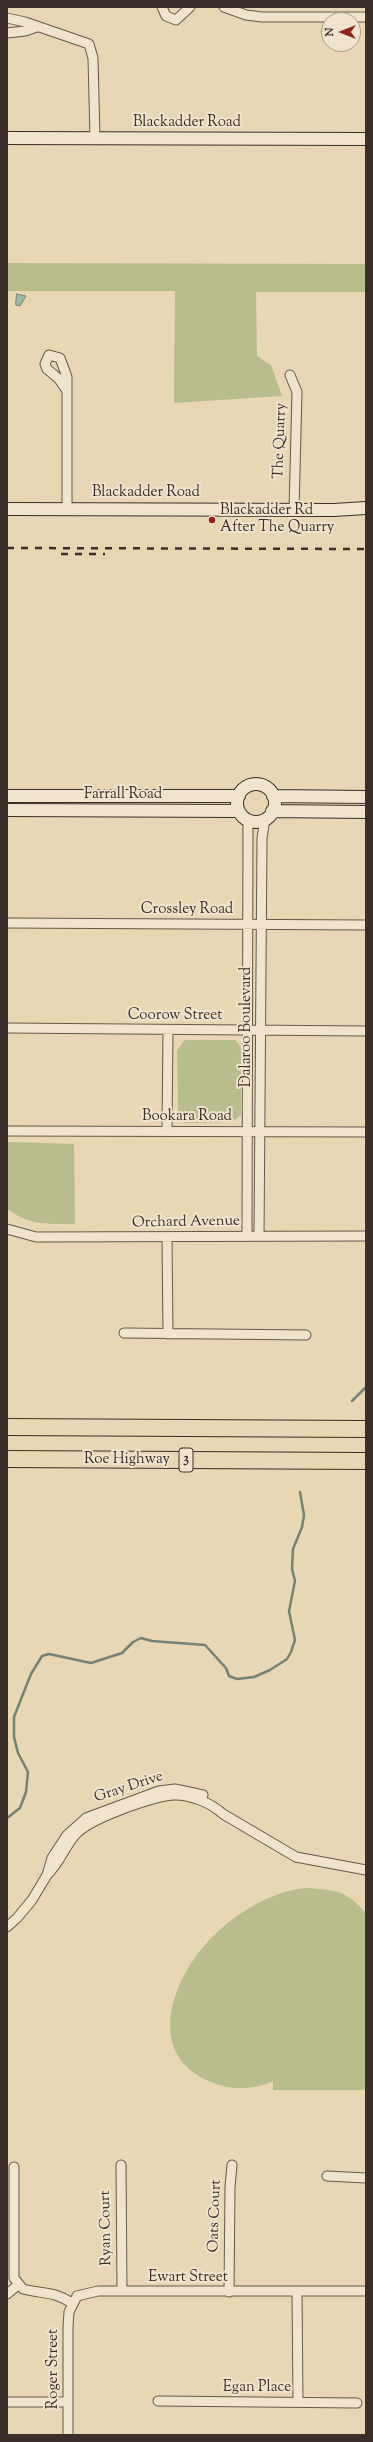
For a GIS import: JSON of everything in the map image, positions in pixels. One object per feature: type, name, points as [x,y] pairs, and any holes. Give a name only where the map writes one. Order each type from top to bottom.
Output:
[{"type":"highway","name":"3","points":[[7,1427],[366,1429]]},
{"type":"highway","name":"Roe Highway","points":[[7,1459],[366,1461]]},
{"type":"main road","name":"Blackadder Road","points":[[7,138],[366,139]]},
{"type":"main road","name":"Blackadder Road","points":[[7,510],[294,510],[363,506]]},
{"type":"main road","points":[[269,815],[273,796],[268,789],[258,784],[247,787],[239,796],[239,811],[248,820],[257,822],[269,815],[299,811],[366,812]]},
{"type":"main road","name":"Farrall Road","points":[[7,796],[239,796]]},
{"type":"main road","points":[[273,796],[366,797]]},
{"type":"main road","points":[[299,796],[299,811]]},
{"type":"main road","name":"Farrall Road","points":[[7,810],[239,811]]},
{"type":"street","points":[[162,7],[166,16],[176,20],[190,7]]},
{"type":"street","points":[[224,7],[246,15],[262,17],[366,17]]},
{"type":"street","points":[[7,18],[89,44],[94,58],[95,138]]},
{"type":"street","points":[[7,33],[25,32],[37,27]]},
{"type":"street","name":"The Quarry","points":[[290,375],[297,392],[294,510]]},
{"type":"street","points":[[67,391],[67,509]]},
{"type":"street","name":"Dalaroo Boulevard","points":[[259,1236],[261,1131],[262,838],[269,815]]},
{"type":"street","name":"Dalaroo Boulevard","points":[[247,1236],[249,924],[248,820]]},
{"type":"street","points":[[249,867],[262,867]]},
{"type":"street","name":"Crossley Road","points":[[7,923],[366,925]]},
{"type":"street","points":[[248,976],[262,975]]},
{"type":"street","name":"Coorow Street","points":[[7,1028],[366,1031]]},
{"type":"street","points":[[167,1131],[168,1030]]},
{"type":"street","points":[[248,1080],[261,1080]]},
{"type":"street","name":"Bookara Road","points":[[7,1131],[366,1132]]},
{"type":"street","name":"Orchard Avenue","points":[[7,1229],[36,1237],[167,1238],[366,1236]]},
{"type":"street","points":[[167,1238],[168,1334]]},
{"type":"street","points":[[124,1333],[306,1335]]},
{"type":"street","name":"Gray Drive","points":[[7,1927],[17,1918],[32,1900],[47,1875],[52,1858],[67,1835],[86,1818],[159,1791],[175,1789],[204,1795],[219,1802],[241,1823],[296,1857],[366,1870]]},
{"type":"street","name":"Ryan Court","points":[[121,2165],[122,2291]]},
{"type":"street","name":"Oats Court","points":[[229,2292],[230,2186],[232,2165]]},
{"type":"street","points":[[14,2167],[13,2270],[18,2285],[29,2290],[47,2292],[61,2296],[72,2303]]},
{"type":"street","points":[[327,2176],[366,2178]]},
{"type":"street","points":[[7,2294],[18,2285]]},
{"type":"street","name":"Ewart Street","points":[[72,2303],[77,2296],[87,2293],[122,2291],[366,2291]]},
{"type":"street","points":[[297,2292],[298,2402]]},
{"type":"street","name":"Roger Street","points":[[68,2435],[68,2326],[72,2303]]},
{"type":"street","name":"Egan Place","points":[[158,2401],[357,2403]]},
{"type":"street","points":[[7,2402],[67,2402]]},
{"type":"shaded area","points":[[7,263],[366,264],[366,292],[256,292],[257,356],[271,365],[282,396],[174,403],[175,291],[7,291]]},
{"type":"shaded area","points":[[17,294],[26,296],[20,306],[16,305]]},
{"type":"shaded area","points":[[185,1040],[235,1040],[241,1047],[241,1115],[232,1122],[184,1123],[178,1114],[177,1050]]},
{"type":"shaded area","points":[[7,1142],[74,1144],[75,1224],[40,1223],[24,1219],[7,1209]]},
{"type":"shaded area","points":[[306,1888],[339,1893],[359,1905],[366,1913],[366,2090],[273,2090],[273,2081],[250,2088],[227,2087],[211,2082],[191,2070],[178,2055],[171,2038],[170,2019],[174,2000],[182,1980],[192,1962],[205,1945],[238,1915],[278,1894]]},
{"type":"waterway","points":[[352,1401],[366,1387]]},
{"type":"waterway","points":[[7,1818],[20,1808],[26,1792],[28,1772],[18,1753],[14,1737],[14,1717],[31,1674],[42,1656],[49,1654],[91,1663],[122,1653],[133,1642],[141,1638],[152,1641],[205,1645],[226,1668],[229,1676],[237,1679],[254,1677],[270,1670],[287,1659],[295,1640],[289,1611],[295,1581],[292,1569],[293,1549],[302,1527],[304,1515],[300,1492]]},
{"type":"railway","points":[[7,548],[366,549]]},
{"type":"railway","points":[[61,554],[105,554]]},
{"type":"place","name":"Blackadder Rd After The Quarry","points":[[212,520]]}]
